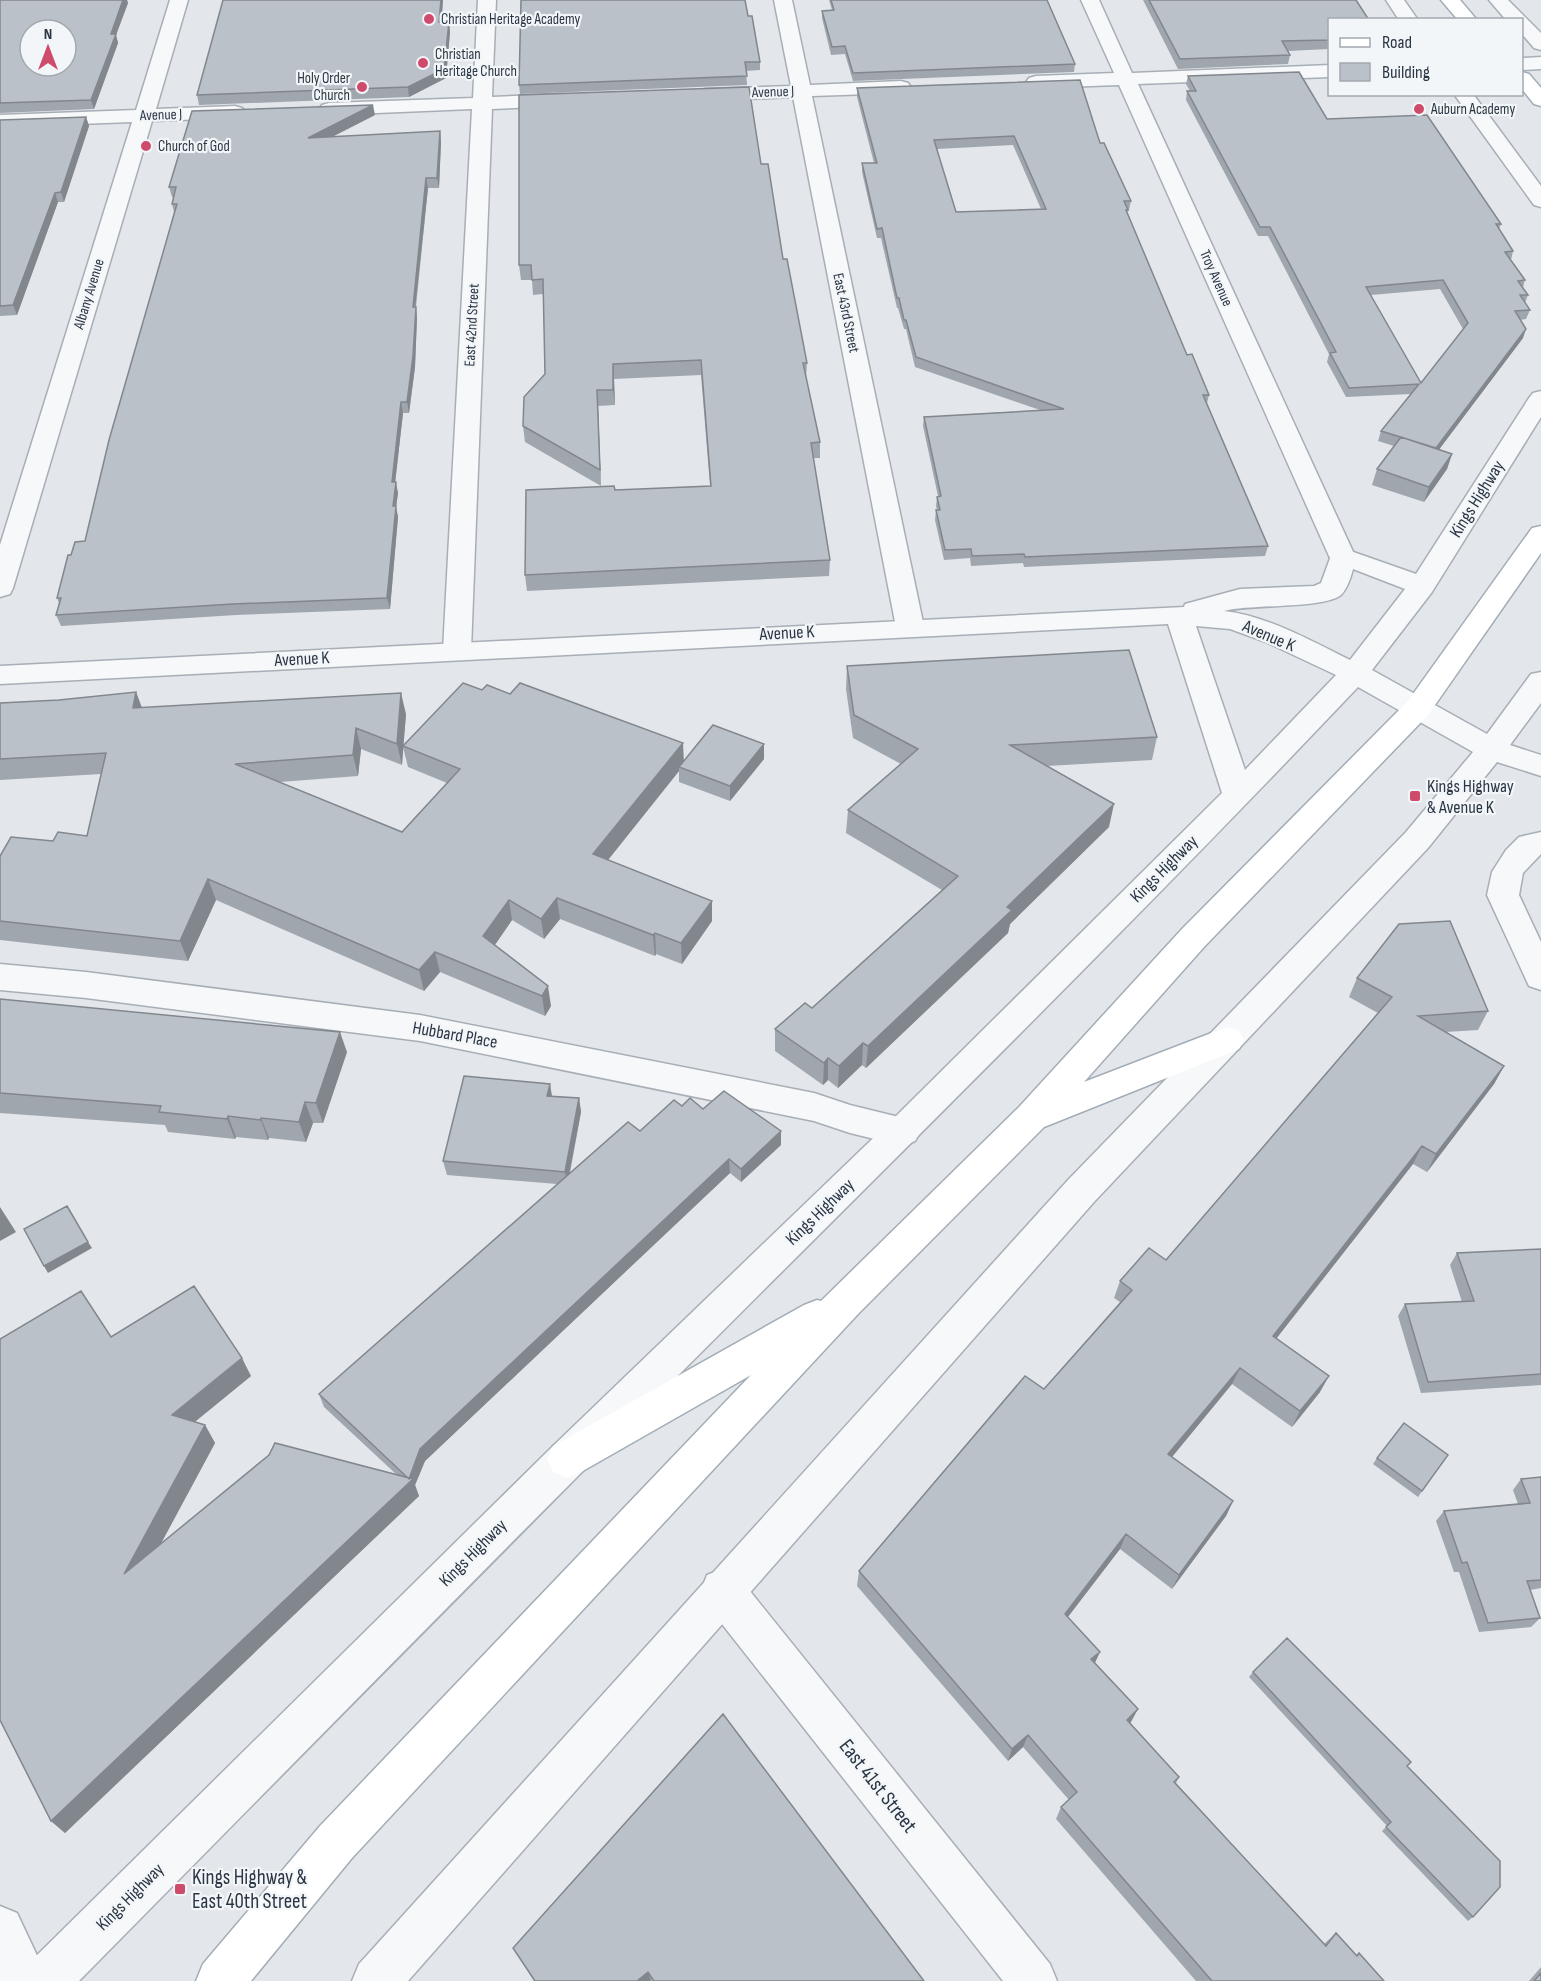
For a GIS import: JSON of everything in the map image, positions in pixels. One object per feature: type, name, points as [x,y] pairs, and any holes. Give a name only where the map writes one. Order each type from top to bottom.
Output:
[{"type":"main road","points":[[1450,0],[1466,18]]},
{"type":"main road","points":[[1523,80],[1541,100]]},
{"type":"main road","points":[[220,1981],[336,1842],[845,1302],[1031,1117],[1193,938],[1418,708],[1541,534]]},
{"type":"main road","points":[[1031,1117],[1227,1040]]},
{"type":"main road","points":[[567,1459],[845,1302]]},
{"type":"street","name":"Albany Avenue","points":[[0,588],[179,0]]},
{"type":"street","name":"East 42nd Street","points":[[457,650],[487,0]]},
{"type":"street","name":"East 43rd Street","points":[[783,0],[910,627]]},
{"type":"street","name":"Troy Avenue","points":[[1090,0],[1342,556]]},
{"type":"street","points":[[1395,0],[1408,18]]},
{"type":"street","points":[[1498,0],[1515,18]]},
{"type":"street","points":[[1523,26],[1541,44]]},
{"type":"street","points":[[1523,64],[1541,63]]},
{"type":"street","points":[[1017,83],[1328,71]]},
{"type":"street","name":"Avenue J","points":[[684,96],[923,87]]},
{"type":"street","points":[[1464,96],[1541,201]]},
{"type":"street","points":[[311,110],[577,99]]},
{"type":"street","name":"Avenue J","points":[[0,121],[252,112]]},
{"type":"street","name":"Kings Highway","points":[[45,1981],[567,1459],[903,1131],[1238,795],[1355,673],[1422,586],[1541,398]]},
{"type":"street","points":[[1238,795],[1179,615],[1240,598],[1316,594],[1331,589],[1338,578],[1342,556],[1422,586]]},
{"type":"street","name":"Avenue K","points":[[0,675],[1179,615],[1234,621],[1275,636],[1355,673],[1491,749],[1541,766]]},
{"type":"street","points":[[376,1981],[722,1590],[1081,1191],[1417,840],[1491,749],[1541,681]]},
{"type":"street","points":[[1541,843],[1530,845],[1517,858],[1508,873],[1503,895],[1541,976]]},
{"type":"street","name":"Hubbard Place","points":[[0,977],[86,985],[420,1028],[802,1105],[903,1131]]},
{"type":"street","name":"East 41st Street","points":[[722,1590],[1033,1981]]},
{"type":"street","points":[[0,1930],[25,1981]]},
{"type":"building","points":[[0,0],[123,0],[111,34],[116,34],[91,100],[0,103]]},
{"type":"building","points":[[223,0],[441,0],[439,22],[449,22],[444,69],[408,87],[197,95]]},
{"type":"building","points":[[521,0],[745,0],[748,16],[752,16],[760,62],[745,62],[747,76],[519,85]]},
{"type":"building","points":[[831,0],[1047,0],[1075,64],[853,73],[845,46],[832,47],[822,11],[834,10]]},
{"type":"building","points":[[1149,0],[1356,0],[1368,18],[1328,18],[1328,40],[1282,41],[1290,55],[1180,59]]},
{"type":"building","points":[[1299,72],[1327,119],[1427,115],[1501,224],[1496,224],[1513,251],[1505,252],[1525,280],[1518,281],[1528,295],[1520,295],[1530,310],[1515,311],[1526,329],[1436,448],[1381,431],[1419,384],[1349,388],[1330,353],[1336,352],[1270,227],[1260,227],[1187,91],[1196,91],[1188,76]],"holes":[[[1443,280],[1468,323],[1421,383],[1366,287]]]},
{"type":"building","points":[[1080,80],[1100,143],[1104,143],[1131,201],[1124,201],[1128,210],[1126,210],[1187,355],[1192,354],[1209,395],[1203,395],[1268,546],[1025,557],[1024,554],[972,556],[971,549],[945,550],[936,510],[940,510],[937,497],[941,496],[924,417],[1064,409],[916,357],[899,298],[897,298],[882,228],[877,229],[862,163],[877,163],[857,88]],"holes":[[[1014,136],[1046,209],[956,212],[934,140]]]},
{"type":"building","points":[[749,87],[761,164],[768,164],[783,259],[787,259],[807,363],[803,363],[820,442],[811,443],[830,560],[525,575],[526,490],[614,486],[615,490],[711,486],[701,360],[613,364],[613,390],[597,390],[600,470],[523,426],[524,397],[545,374],[543,279],[532,280],[531,265],[519,265],[519,95]]},
{"type":"building","points":[[373,105],[308,138],[440,131],[437,178],[426,178],[413,307],[416,307],[413,356],[407,402],[401,402],[392,482],[396,482],[393,506],[396,506],[387,598],[233,604],[56,615],[61,598],[57,598],[68,555],[71,555],[75,542],[85,541],[109,440],[177,204],[172,204],[176,187],[169,187],[192,111]]},
{"type":"building","points":[[86,117],[61,192],[55,193],[13,305],[0,306],[0,120]]},
{"type":"building","points":[[1401,437],[1452,454],[1429,487],[1377,469]]},
{"type":"building","points":[[1129,650],[1157,737],[1010,745],[1114,804],[1007,907],[1012,910],[868,1046],[863,1043],[839,1066],[828,1058],[824,1063],[775,1029],[805,1003],[812,1008],[958,876],[848,810],[918,749],[854,715],[847,666]]},
{"type":"building","points":[[463,683],[482,690],[487,685],[510,694],[520,683],[683,743],[593,854],[712,901],[681,943],[655,933],[653,935],[557,898],[541,919],[509,900],[483,936],[548,986],[542,996],[435,952],[419,970],[208,879],[180,941],[0,921],[0,856],[11,837],[53,841],[58,832],[87,836],[106,753],[0,759],[0,703],[136,692],[133,708],[401,693],[397,744],[356,728],[353,755],[235,764],[402,832],[460,769],[403,746]]},
{"type":"building","points":[[713,725],[764,744],[730,786],[679,767]]},
{"type":"building","points":[[1450,921],[1488,1011],[1418,1016],[1504,1066],[1436,1154],[1422,1146],[1273,1336],[1329,1376],[1300,1411],[1240,1368],[1168,1454],[1233,1501],[1179,1575],[1126,1534],[1065,1614],[1100,1652],[1091,1659],[1138,1709],[1127,1720],[1179,1777],[1174,1782],[1326,1946],[1336,1933],[1357,1956],[1359,1953],[1384,1981],[1212,1981],[1061,1807],[1077,1792],[1028,1735],[1012,1749],[859,1571],[1025,1376],[1044,1389],[1132,1290],[1120,1281],[1149,1248],[1166,1260],[1392,997],[1357,978],[1399,924]]},
{"type":"building","points":[[0,999],[340,1032],[316,1103],[305,1102],[299,1122],[228,1116],[227,1119],[159,1112],[161,1106],[0,1093]]},
{"type":"building","points":[[464,1076],[550,1084],[547,1096],[579,1098],[565,1172],[443,1161]]},
{"type":"building","points":[[724,1091],[781,1131],[741,1169],[729,1159],[420,1449],[409,1479],[319,1394],[628,1122],[640,1131],[674,1100],[682,1106],[690,1098],[703,1109]]},
{"type":"building","points":[[67,1206],[88,1242],[44,1266],[24,1229]]},
{"type":"building","points":[[1541,1249],[1541,1374],[1428,1382],[1405,1304],[1474,1301],[1457,1253]]},
{"type":"building","points":[[194,1286],[242,1358],[172,1415],[205,1425],[124,1574],[269,1455],[275,1443],[413,1479],[51,1821],[0,1720],[0,1339],[81,1291],[111,1337]]},
{"type":"building","points":[[1404,1423],[1448,1455],[1422,1491],[1377,1458]]},
{"type":"building","points":[[1541,1477],[1541,1580],[1527,1581],[1540,1618],[1488,1623],[1467,1562],[1462,1563],[1444,1511],[1530,1503],[1521,1479]]},
{"type":"building","points":[[1287,1638],[1411,1762],[1407,1766],[1500,1861],[1500,1887],[1473,1917],[1386,1827],[1391,1822],[1253,1672]]},
{"type":"building","points":[[723,1714],[924,1981],[654,1981],[648,1972],[637,1981],[535,1981],[513,1948]]},
{"type":"building","points":[[1541,1973],[1541,1981],[1534,1981]]},
{"type":"place","name":"Christian Heritage Academy","points":[[429,19]]},
{"type":"place","name":"Christian Heritage Church","points":[[423,63]]},
{"type":"place","name":"Holy Order Church","points":[[362,87]]},
{"type":"place","name":"Auburn Academy","points":[[1419,109]]},
{"type":"place","name":"Church of God","points":[[146,146]]},
{"type":"place","name":"Kings Highway & Avenue K","points":[[1415,796]]},
{"type":"place","name":"Kings Highway & East 40th Street","points":[[180,1889]]}]
